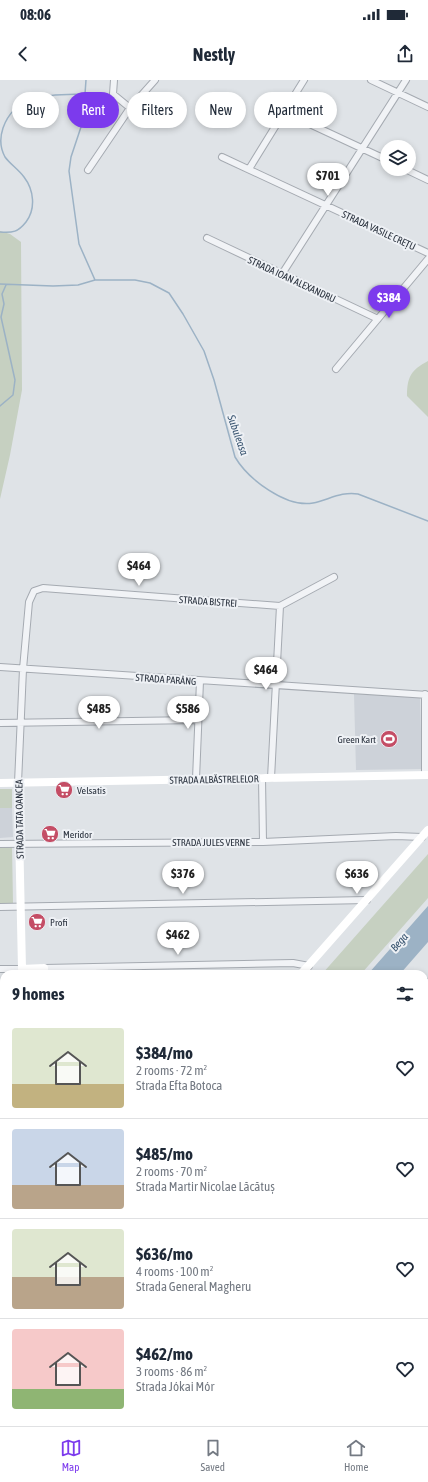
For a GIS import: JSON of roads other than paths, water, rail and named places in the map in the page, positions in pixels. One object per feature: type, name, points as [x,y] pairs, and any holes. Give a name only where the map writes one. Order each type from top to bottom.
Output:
[{"type":"street","points":[[114,80],[113,94],[127,106]]},
{"type":"street","points":[[144,92],[155,80]]},
{"type":"street","points":[[296,92],[304,80]]},
{"type":"street","points":[[371,80],[428,107]]},
{"type":"street","points":[[282,274],[406,80]]},
{"type":"street","points":[[88,170],[127,112]]},
{"type":"street","points":[[249,169],[274,128]]},
{"type":"street","points":[[319,128],[380,157]]},
{"type":"street","name":"STRADA VASILE CREȚU","points":[[222,157],[428,253]]},
{"type":"street","points":[[416,174],[428,180]]},
{"type":"street","name":"STRADA IOAN ALEXANDRU","points":[[207,238],[378,319]]},
{"type":"street","points":[[336,369],[428,259]]},
{"type":"street","points":[[271,778],[280,606],[334,577]]},
{"type":"street","name":"STRADA BISTREI","points":[[23,669],[29,602],[34,591],[38,589],[280,606]]},
{"type":"street","name":"STRADA PARÂNG","points":[[0,667],[426,695]]},
{"type":"street","name":"STRADA TATA OANCEA","points":[[22,968],[18,783],[23,669]]},
{"type":"street","points":[[196,779],[200,681]]},
{"type":"street","points":[[426,695],[426,775]]},
{"type":"street","points":[[0,723],[198,720]]},
{"type":"street","name":"STRADA ALBĂSTRELELOR","points":[[0,783],[426,775]]},
{"type":"street","points":[[262,778],[263,842]]},
{"type":"street","points":[[305,970],[428,830]]},
{"type":"street","name":"STRADA JULES VERNE","points":[[0,844],[263,842],[396,836],[422,837]]},
{"type":"street","points":[[0,908],[367,900]]},
{"type":"street","points":[[75,970],[293,963],[308,966]]},
{"type":"street","points":[[0,969],[22,968],[37,970]]},
{"type":"water","name":"Bega","points":[[428,906],[428,942],[404,970],[372,970]]},
{"type":"waterway","points":[[86,80],[83,121],[71,157],[69,171],[79,244],[95,280]]},
{"type":"waterway","points":[[0,232],[12,232],[18,230],[29,217],[32,205],[32,194],[27,182],[22,174],[5,157],[2,150],[1,139],[3,128],[9,116],[17,107],[27,101],[49,95],[67,95]]},
{"type":"waterway","name":"Subuleasa","points":[[0,284],[53,286],[78,285],[95,280],[135,280],[150,283],[169,293],[204,351],[214,380],[235,457],[258,483],[280,496],[291,501],[302,503],[319,502],[335,496],[352,493],[358,494],[428,521]]},
{"type":"waterway","points":[[0,406],[13,395],[15,380],[1,317],[4,304],[2,294],[6,285]]},
{"type":"place","name":"Green Kart","points":[[389,739]]},
{"type":"place","name":"Velsatis","points":[[64,790]]},
{"type":"place","name":"Meridor","points":[[50,834]]},
{"type":"place","name":"Profi","points":[[37,922]]}]
